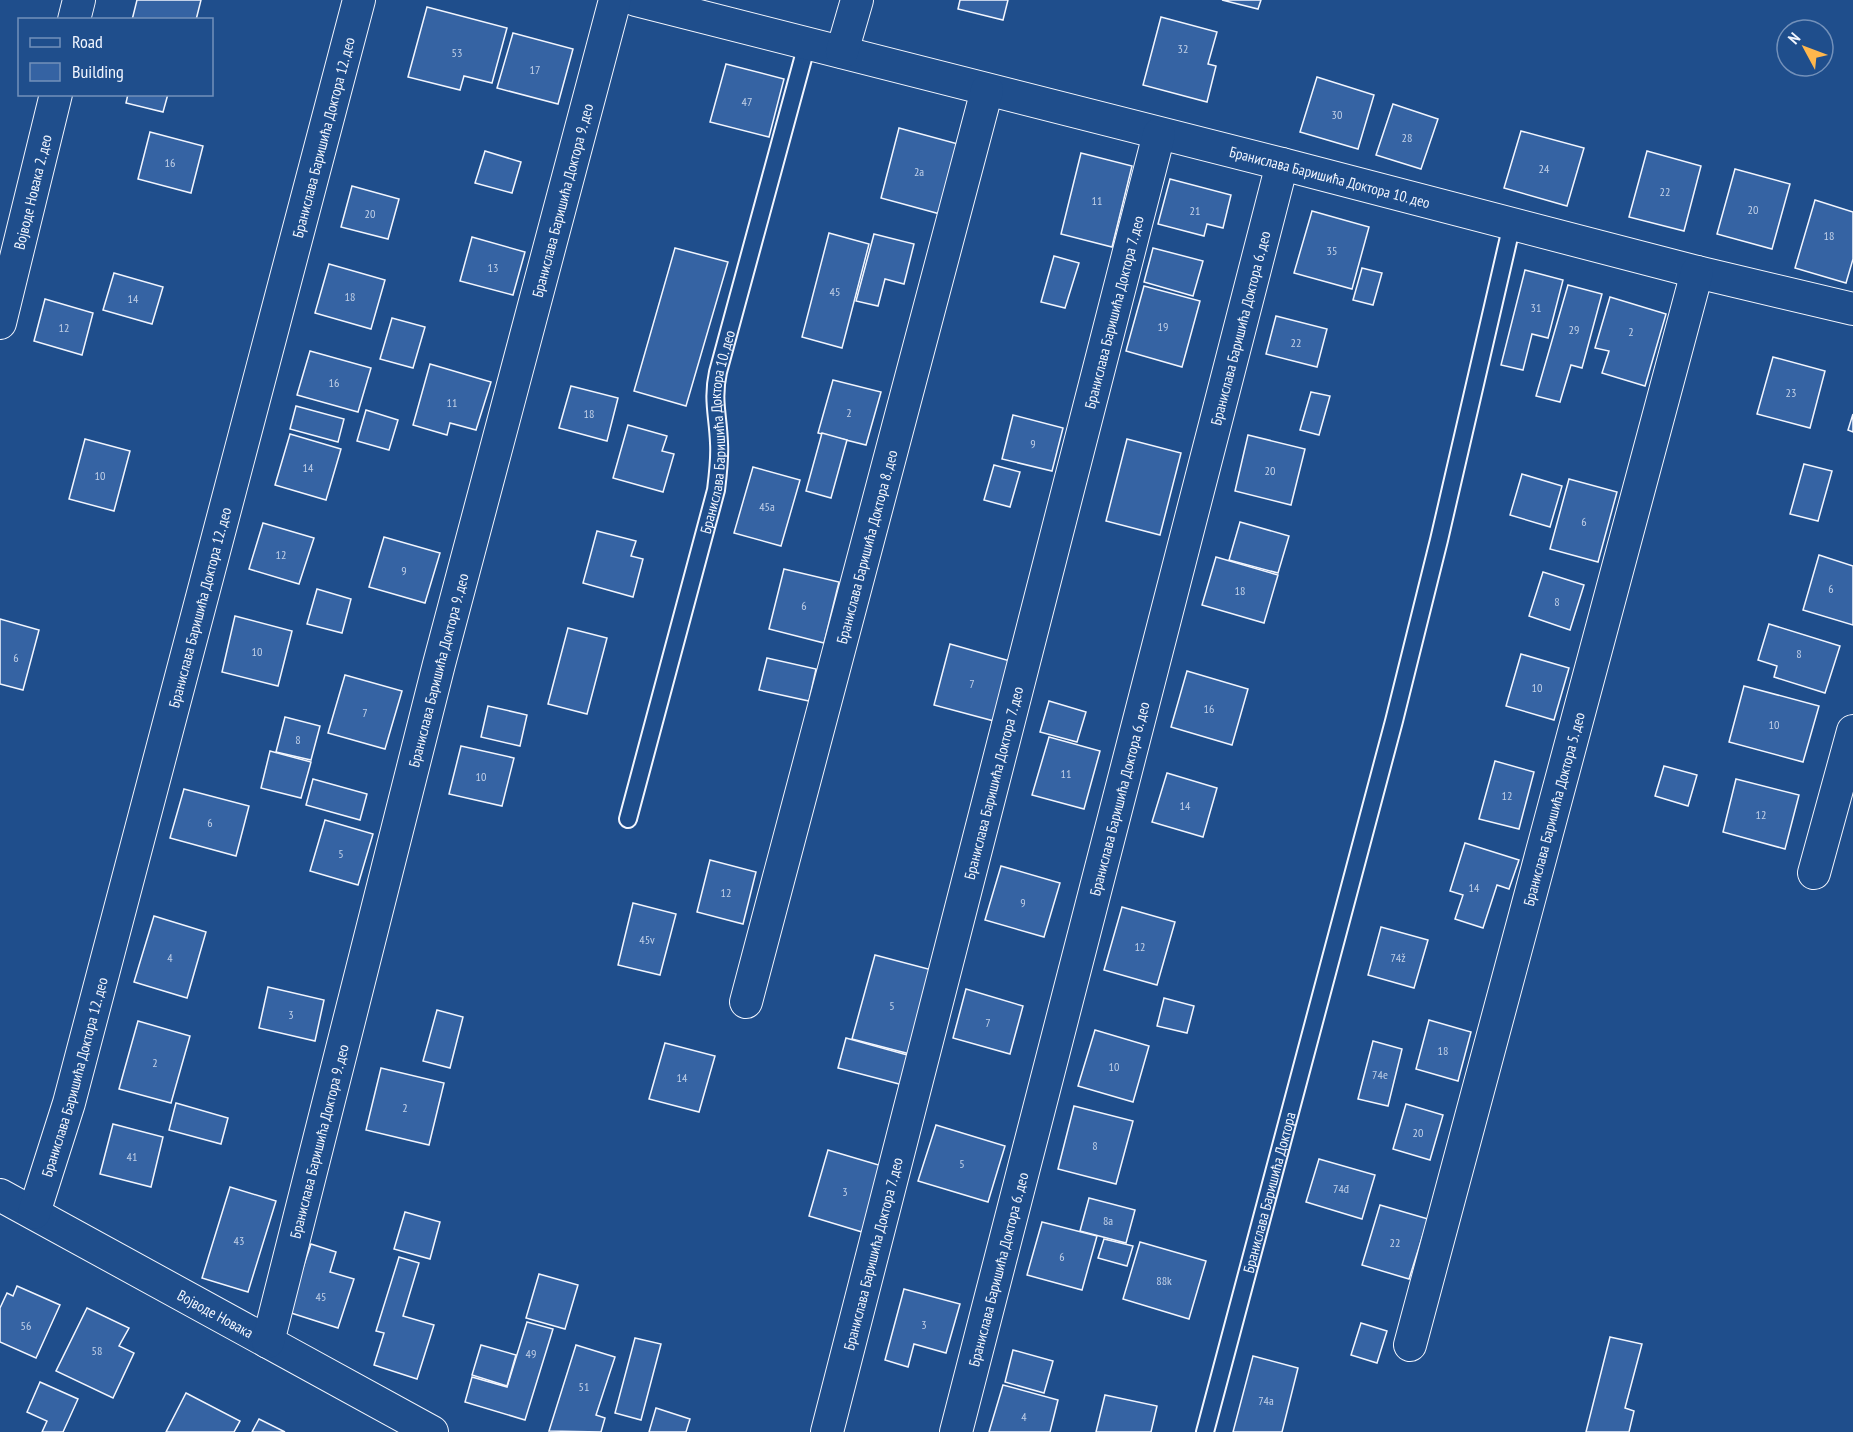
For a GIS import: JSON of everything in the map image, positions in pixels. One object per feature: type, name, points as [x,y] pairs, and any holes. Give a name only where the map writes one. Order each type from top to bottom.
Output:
[{"type":"street","points":[[74,18],[79,0]]},
{"type":"street","name":"Бранислава Баришића Доктора 12. део","points":[[34,1213],[69,1103],[359,0]]},
{"type":"street","name":"Бранислава Баришића Доктора 9. део","points":[[268,1342],[439,664],[615,0]]},
{"type":"street","name":"Бранислава Баришића Доктора 10. део","points":[[636,0],[1698,272],[1853,309]]},
{"type":"street","points":[[842,52],[857,0]]},
{"type":"street","name":"Бранислава Баришића Доктора 8. део","points":[[746,1002],[987,90]]},
{"type":"street","name":"Војводе Новака 2. део","points":[[0,323],[56,96]]},
{"type":"street","name":"Бранислава Баришића Доктора 7. део","points":[[826,1432],[1159,134]]},
{"type":"street","name":"Бранислава Баришића Доктора 6. део","points":[[956,1432],[1282,164]]},
{"type":"street","name":"Бранислава Баришића Доктора 5. део","points":[[1410,1345],[1698,272]]},
{"type":"street","points":[[1814,873],[1853,731]]},
{"type":"street","name":"Војводе Новака","points":[[0,1195],[432,1432]]},
{"type":"lane","name":"Бранислава Баришића Доктора 10. део","points":[[628,819],[716,490],[720,444],[714,392],[718,372],[807,44]]},
{"type":"lane","name":"Бранислава Баришића Доктора","points":[[1205,1432],[1394,721],[1512,224]]},
{"type":"building","points":[[137,0],[201,0],[196,18],[132,18]]},
{"type":"building","points":[[960,0],[1008,0],[1003,20],[958,9]]},
{"type":"building","points":[[1222,0],[1261,0],[1258,9]]},
{"type":"building","points":[[427,7],[507,28],[492,83],[464,76],[460,90],[408,77]]},
{"type":"building","points":[[1161,17],[1217,32],[1208,64],[1216,66],[1207,102],[1143,85]]},
{"type":"building","points":[[513,33],[573,49],[558,104],[497,88]]},
{"type":"building","points":[[726,64],[784,79],[769,137],[710,122]]},
{"type":"building","points":[[1317,77],[1374,95],[1358,149],[1300,132]]},
{"type":"building","points":[[128,96],[167,96],[163,112],[126,103]]},
{"type":"building","points":[[1393,104],[1438,119],[1421,169],[1376,155]]},
{"type":"building","points":[[899,128],[958,144],[940,214],[881,198]]},
{"type":"building","points":[[1521,131],[1584,148],[1567,206],[1504,188]]},
{"type":"building","points":[[150,132],[203,146],[191,193],[138,179]]},
{"type":"building","points":[[485,151],[521,162],[512,193],[475,183]]},
{"type":"building","points":[[1647,151],[1701,166],[1684,231],[1629,217]]},
{"type":"building","points":[[1081,153],[1132,166],[1112,247],[1061,234]]},
{"type":"building","points":[[1735,169],[1790,184],[1772,249],[1717,234]]},
{"type":"building","points":[[1170,179],[1231,195],[1223,228],[1207,224],[1204,236],[1158,224]]},
{"type":"building","points":[[352,186],[399,199],[388,239],[341,227]]},
{"type":"building","points":[[1815,200],[1853,212],[1853,259],[1846,283],[1795,268]]},
{"type":"building","points":[[1312,211],[1369,227],[1352,289],[1294,273]]},
{"type":"building","points":[[829,233],[869,244],[842,348],[802,337]]},
{"type":"building","points":[[874,234],[914,244],[904,284],[885,279],[878,306],[856,301]]},
{"type":"building","points":[[472,237],[525,252],[513,295],[460,281]]},
{"type":"building","points":[[675,248],[728,262],[686,406],[634,391]]},
{"type":"building","points":[[1153,248],[1203,261],[1193,296],[1144,282]]},
{"type":"building","points":[[1054,256],[1079,263],[1065,308],[1041,302]]},
{"type":"building","points":[[329,264],[385,280],[371,329],[315,313]]},
{"type":"building","points":[[1362,268],[1382,273],[1373,305],[1353,300]]},
{"type":"building","points":[[1525,270],[1563,280],[1548,338],[1532,334],[1523,370],[1501,365]]},
{"type":"building","points":[[114,273],[163,287],[152,324],[103,310]]},
{"type":"building","points":[[1568,285],[1602,294],[1582,368],[1571,365],[1560,402],[1536,396]]},
{"type":"building","points":[[1144,286],[1200,301],[1182,367],[1126,351]]},
{"type":"building","points":[[1610,297],[1666,314],[1645,386],[1602,373],[1609,351],[1595,348]]},
{"type":"building","points":[[45,299],[93,313],[82,355],[34,341]]},
{"type":"building","points":[[1276,316],[1327,329],[1317,367],[1266,354]]},
{"type":"building","points":[[392,318],[425,327],[413,368],[380,359]]},
{"type":"building","points":[[310,351],[371,368],[358,412],[297,395]]},
{"type":"building","points":[[1773,357],[1825,371],[1810,428],[1757,414]]},
{"type":"building","points":[[430,364],[491,382],[476,430],[450,423],[447,435],[413,425]]},
{"type":"building","points":[[833,380],[881,392],[866,445],[818,433]]},
{"type":"building","points":[[571,386],[618,398],[607,441],[559,428]]},
{"type":"building","points":[[1311,392],[1330,396],[1319,435],[1300,430]]},
{"type":"building","points":[[296,406],[344,419],[338,442],[290,429]]},
{"type":"building","points":[[366,410],[398,420],[389,450],[357,441]]},
{"type":"building","points":[[1853,414],[1853,432],[1848,430]]},
{"type":"building","points":[[1013,415],[1063,428],[1052,471],[1002,459]]},
{"type":"building","points":[[628,425],[667,436],[662,451],[674,454],[663,492],[613,478]]},
{"type":"building","points":[[822,433],[847,440],[831,498],[806,491]]},
{"type":"building","points":[[290,434],[341,449],[326,500],[275,485]]},
{"type":"building","points":[[1248,435],[1305,449],[1291,505],[1235,491]]},
{"type":"building","points":[[85,439],[130,451],[114,511],[69,499]]},
{"type":"building","points":[[1127,439],[1181,453],[1160,535],[1106,521]]},
{"type":"building","points":[[1804,464],[1832,471],[1818,521],[1790,514]]},
{"type":"building","points":[[994,465],[1020,472],[1010,507],[984,500]]},
{"type":"building","points":[[753,467],[800,480],[781,546],[734,533]]},
{"type":"building","points":[[1522,474],[1562,486],[1550,527],[1510,515]]},
{"type":"building","points":[[1569,479],[1617,492],[1598,562],[1550,549]]},
{"type":"building","points":[[1240,522],[1289,536],[1278,573],[1229,560]]},
{"type":"building","points":[[263,523],[314,538],[299,584],[249,569]]},
{"type":"building","points":[[597,531],[636,541],[631,556],[643,559],[633,597],[583,583]]},
{"type":"building","points":[[384,537],[440,553],[425,603],[369,587]]},
{"type":"building","points":[[1819,555],[1853,566],[1853,625],[1803,610]]},
{"type":"building","points":[[1216,557],[1278,575],[1264,623],[1202,605]]},
{"type":"building","points":[[784,569],[839,582],[824,643],[769,629]]},
{"type":"building","points":[[1543,572],[1584,585],[1570,630],[1529,616]]},
{"type":"building","points":[[317,589],[351,599],[342,633],[307,624]]},
{"type":"building","points":[[235,616],[292,631],[278,686],[222,672]]},
{"type":"building","points":[[0,619],[39,630],[23,690],[0,684]]},
{"type":"building","points":[[1769,624],[1840,646],[1825,693],[1774,677],[1777,666],[1758,660]]},
{"type":"building","points":[[568,628],[607,638],[587,714],[548,704]]},
{"type":"building","points":[[950,644],[1010,661],[994,721],[934,705]]},
{"type":"building","points":[[1521,654],[1569,668],[1554,720],[1506,706]]},
{"type":"building","points":[[767,658],[816,669],[809,701],[759,690]]},
{"type":"building","points":[[1187,671],[1248,689],[1232,745],[1171,727]]},
{"type":"building","points":[[345,675],[402,691],[385,749],[328,733]]},
{"type":"building","points":[[1744,686],[1819,706],[1803,762],[1729,742]]},
{"type":"building","points":[[1049,701],[1086,712],[1077,742],[1040,732]]},
{"type":"building","points":[[488,706],[527,715],[520,746],[481,737]]},
{"type":"building","points":[[285,717],[320,726],[311,760],[276,752]]},
{"type":"building","points":[[1049,737],[1100,751],[1084,809],[1032,795]]},
{"type":"building","points":[[461,746],[514,758],[502,806],[449,794]]},
{"type":"building","points":[[270,751],[311,762],[301,798],[261,788]]},
{"type":"building","points":[[1495,761],[1534,772],[1519,829],[1479,819]]},
{"type":"building","points":[[1664,766],[1697,775],[1688,806],[1655,796]]},
{"type":"building","points":[[1167,773],[1217,788],[1203,837],[1152,822]]},
{"type":"building","points":[[313,779],[367,794],[360,820],[306,805]]},
{"type":"building","points":[[1736,779],[1799,795],[1785,849],[1723,832]]},
{"type":"building","points":[[184,789],[249,806],[236,856],[170,838]]},
{"type":"building","points":[[325,820],[373,834],[358,885],[310,871]]},
{"type":"building","points":[[1465,843],[1519,860],[1509,889],[1497,885],[1483,928],[1455,919],[1463,895],[1450,891]]},
{"type":"building","points":[[710,860],[756,872],[743,924],[697,912]]},
{"type":"building","points":[[1001,866],[1060,883],[1044,937],[985,920]]},
{"type":"building","points":[[633,903],[676,914],[660,975],[618,965]]},
{"type":"building","points":[[1122,907],[1175,922],[1157,985],[1104,970]]},
{"type":"building","points":[[154,916],[206,932],[187,998],[134,982]]},
{"type":"building","points":[[1381,927],[1428,940],[1414,988],[1368,975]]},
{"type":"building","points":[[875,955],[932,970],[910,1054],[852,1039]]},
{"type":"building","points":[[268,987],[324,1000],[315,1041],[259,1028]]},
{"type":"building","points":[[966,989],[1023,1006],[1010,1054],[953,1038]]},
{"type":"building","points":[[1164,998],[1194,1006],[1187,1033],[1157,1026]]},
{"type":"building","points":[[437,1010],[463,1017],[450,1068],[423,1061]]},
{"type":"building","points":[[1429,1020],[1471,1032],[1458,1081],[1416,1069]]},
{"type":"building","points":[[138,1021],[190,1036],[171,1103],[119,1089]]},
{"type":"building","points":[[1095,1030],[1149,1046],[1133,1102],[1078,1086]]},
{"type":"building","points":[[846,1038],[911,1056],[903,1085],[838,1068]]},
{"type":"building","points":[[1373,1041],[1402,1049],[1388,1106],[1358,1099]]},
{"type":"building","points":[[665,1043],[715,1056],[699,1112],[649,1099]]},
{"type":"building","points":[[381,1068],[444,1083],[429,1145],[366,1130]]},
{"type":"building","points":[[176,1103],[228,1118],[221,1144],[169,1130]]},
{"type":"building","points":[[1406,1104],[1443,1115],[1430,1160],[1393,1149]]},
{"type":"building","points":[[1074,1106],[1133,1121],[1116,1184],[1058,1169]]},
{"type":"building","points":[[113,1124],[163,1137],[151,1187],[100,1174]]},
{"type":"building","points":[[936,1125],[1005,1146],[988,1202],[918,1181]]},
{"type":"building","points":[[828,1150],[882,1166],[862,1232],[809,1216]]},
{"type":"building","points":[[1319,1159],[1375,1175],[1362,1219],[1306,1202]]},
{"type":"building","points":[[230,1187],[276,1201],[248,1292],[202,1278]]},
{"type":"building","points":[[1089,1198],[1135,1210],[1126,1243],[1080,1231]]},
{"type":"building","points":[[1380,1205],[1428,1219],[1409,1279],[1362,1265]]},
{"type":"building","points":[[405,1212],[440,1222],[430,1259],[394,1249]]},
{"type":"building","points":[[1042,1222],[1097,1236],[1082,1290],[1027,1275]]},
{"type":"building","points":[[1104,1239],[1133,1246],[1127,1266],[1098,1258]]},
{"type":"building","points":[[1140,1242],[1206,1261],[1189,1319],[1123,1299]]},
{"type":"building","points":[[311,1244],[336,1252],[330,1272],[354,1279],[338,1328],[288,1312]]},
{"type":"building","points":[[399,1257],[419,1263],[403,1316],[434,1325],[417,1379],[374,1365],[384,1333],[376,1331]]},
{"type":"building","points":[[539,1274],[578,1285],[565,1329],[526,1318]]},
{"type":"building","points":[[17,1286],[60,1305],[36,1358],[0,1342],[0,1308],[7,1293],[13,1296]]},
{"type":"building","points":[[904,1289],[960,1304],[946,1353],[914,1344],[908,1367],[885,1360]]},
{"type":"building","points":[[87,1308],[129,1328],[119,1346],[134,1353],[113,1398],[56,1371]]},
{"type":"building","points":[[527,1322],[553,1329],[525,1420],[465,1402],[472,1377],[507,1387]]},
{"type":"building","points":[[1361,1323],[1387,1331],[1377,1363],[1351,1355]]},
{"type":"building","points":[[1610,1337],[1642,1344],[1625,1408],[1634,1411],[1629,1432],[1586,1432]]},
{"type":"building","points":[[635,1338],[661,1344],[641,1420],[615,1413]]},
{"type":"building","points":[[481,1345],[516,1355],[507,1386],[472,1375]]},
{"type":"building","points":[[576,1345],[615,1357],[596,1415],[605,1418],[601,1432],[549,1431]]},
{"type":"building","points":[[1013,1350],[1053,1361],[1044,1393],[1005,1382]]},
{"type":"building","points":[[1253,1356],[1298,1368],[1282,1432],[1233,1432]]},
{"type":"building","points":[[40,1382],[78,1399],[63,1432],[42,1432],[47,1421],[27,1412]]},
{"type":"building","points":[[1003,1385],[1058,1400],[1050,1432],[989,1432]]},
{"type":"building","points":[[186,1393],[240,1421],[234,1432],[166,1432]]},
{"type":"building","points":[[1105,1395],[1157,1406],[1151,1432],[1096,1432]]},
{"type":"building","points":[[656,1408],[690,1419],[686,1432],[649,1432]]},
{"type":"building","points":[[259,1419],[285,1432],[252,1432]]}]
